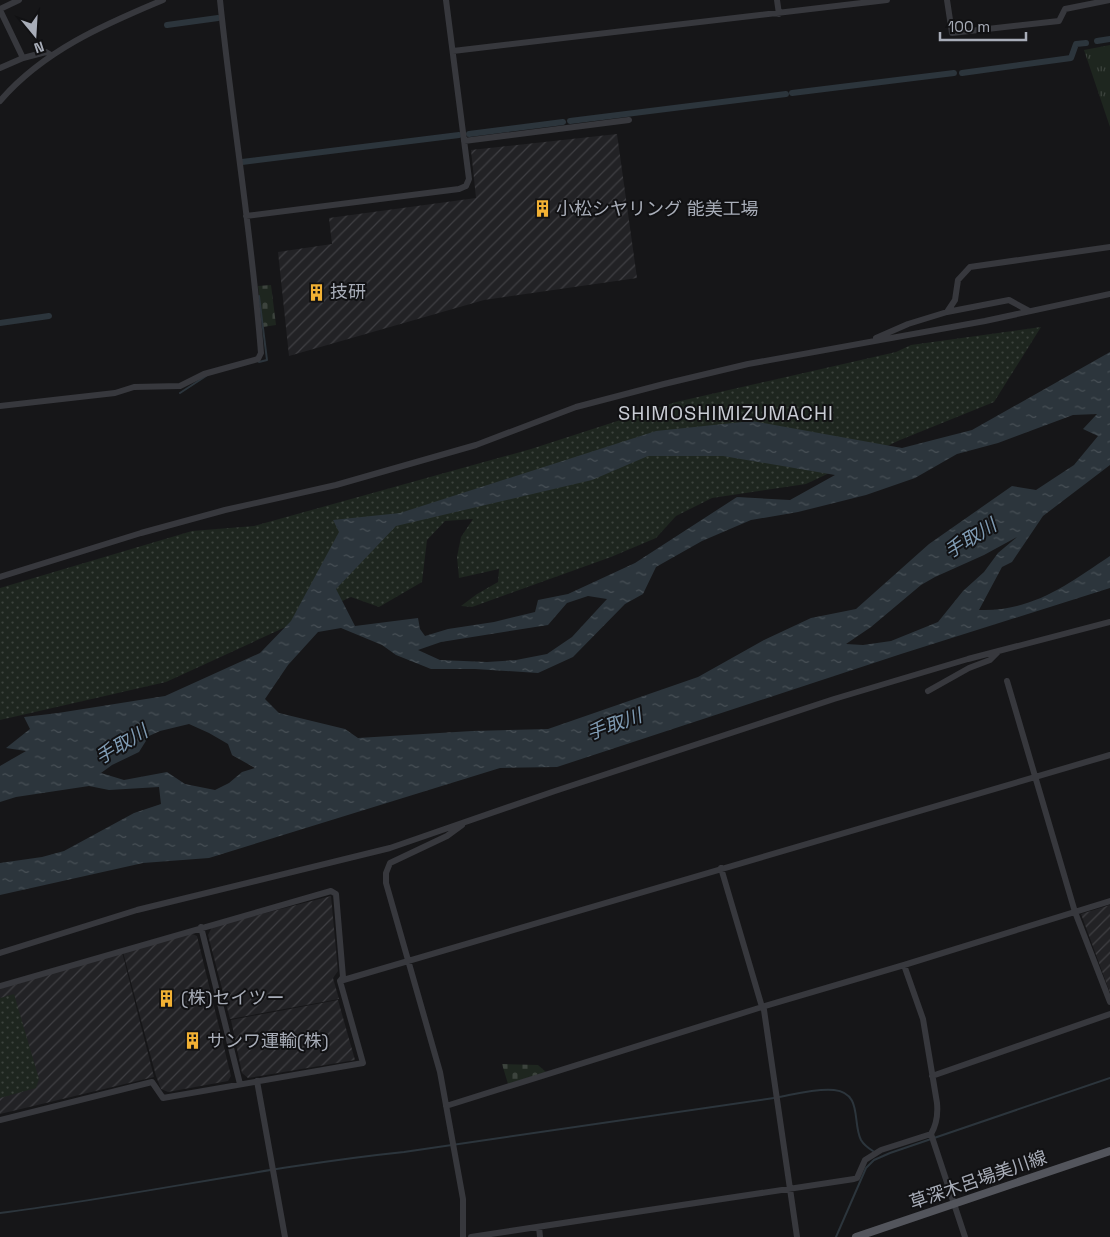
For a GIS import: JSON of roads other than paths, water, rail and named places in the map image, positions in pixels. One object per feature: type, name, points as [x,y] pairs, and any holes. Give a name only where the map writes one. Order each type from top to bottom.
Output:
[{"type":"main road","name":"草深木呂場美川線","points":[[856,1237],[1110,1151]]},
{"type":"street","points":[[19,0],[0,10],[23,58]]},
{"type":"street","points":[[0,101],[32,70],[51,55],[97,29],[163,0]]},
{"type":"street","points":[[0,406],[115,393],[134,387],[180,386],[204,374],[258,359],[261,354],[256,284],[220,0]]},
{"type":"street","points":[[246,216],[459,189],[466,186],[468,179],[464,141],[446,0]]},
{"type":"street","points":[[778,0],[779,14]]},
{"type":"street","points":[[452,51],[887,0]]},
{"type":"street","points":[[947,0],[952,34],[1060,21],[1065,9],[1110,0]]},
{"type":"street","points":[[0,68],[23,58],[46,52],[51,55]]},
{"type":"street","points":[[464,141],[630,120]]},
{"type":"street","points":[[947,312],[955,300],[958,280],[970,267],[1110,246]]},
{"type":"street","points":[[0,577],[141,533],[225,510],[336,485],[476,445],[576,407],[748,364],[1110,294]]},
{"type":"street","points":[[863,343],[908,324],[947,312],[1009,300],[1029,311]]},
{"type":"street","points":[[0,953],[137,910],[390,848],[555,791],[825,702],[999,651],[1110,622]]},
{"type":"street","points":[[928,691],[969,668],[990,660],[999,651]]},
{"type":"street","points":[[1007,681],[1075,912],[1110,1002]]},
{"type":"street","points":[[340,981],[1110,755]]},
{"type":"street","points":[[463,823],[447,836],[390,863],[387,868],[386,883],[434,1049],[463,1199],[463,1237]]},
{"type":"street","points":[[721,868],[764,1010],[797,1237]]},
{"type":"street","points":[[0,986],[331,891],[336,894],[343,977],[340,981],[363,1063],[287,1078],[277,1077],[162,1098],[152,1082],[0,1120]]},
{"type":"street","points":[[446,1106],[1110,901]]},
{"type":"street","points":[[201,927],[240,1084]]},
{"type":"street","points":[[904,965],[923,1019],[938,1113],[932,1137],[965,1237]]},
{"type":"street","points":[[932,1076],[1110,1014]]},
{"type":"street","points":[[257,1081],[285,1237]]},
{"type":"street","points":[[471,1237],[857,1178],[865,1160],[881,1150],[932,1137]]},
{"type":"street","points":[[538,1227],[540,1237]]},
{"type":"water","name":"手取川","points":[[1110,352],[1110,465],[1043,516],[1012,562],[1002,567],[979,610],[1016,606],[1033,601],[1064,586],[1110,556],[1110,588],[901,654],[557,767],[500,768],[209,858],[143,863],[0,895],[0,863],[42,857],[64,851],[134,813],[161,804],[159,787],[109,790],[89,786],[16,797],[0,802],[0,766],[26,751],[6,748],[30,729],[24,717],[165,696],[260,653],[291,621],[339,532],[333,520],[400,513],[656,431],[752,421],[902,448],[972,430]],"holes":[[[1097,414],[1083,429],[1098,436],[1074,465],[1036,490],[1012,486],[929,544],[856,609],[811,618],[764,640],[698,677],[548,729],[472,731],[358,738],[345,729],[279,713],[265,699],[288,665],[318,632],[341,628],[382,645],[396,655],[431,669],[475,669],[538,673],[573,657],[625,604],[643,594],[656,567],[702,541],[751,520],[798,512],[866,495],[915,478],[957,454],[998,443],[1073,415]],[[648,456],[723,456],[835,475],[790,500],[737,497],[635,563],[568,594],[538,600],[535,612],[494,622],[448,629],[425,636],[420,629],[418,618],[355,626],[336,589],[396,526],[592,480]],[[1017,537],[998,553],[984,572],[963,591],[938,622],[891,641],[863,645],[846,644],[871,627],[921,585]],[[588,596],[607,599],[572,637],[547,654],[516,660],[487,662],[440,660],[418,650],[441,642],[548,625],[567,603]],[[189,724],[228,744],[232,755],[255,768],[242,772],[229,783],[215,790],[185,784],[167,772],[124,780],[101,773],[112,765],[139,752],[149,736],[160,731]]]},
{"type":"waterway","points":[[167,25],[218,18]]},
{"type":"waterway","points":[[1097,41],[1110,39]]},
{"type":"waterway","points":[[962,73],[1071,58],[1076,44],[1086,43]]},
{"type":"waterway","points":[[792,93],[954,73]]},
{"type":"waterway","points":[[570,121],[786,94]]},
{"type":"waterway","points":[[469,134],[563,122]]},
{"type":"waterway","points":[[242,162],[459,135]]},
{"type":"waterway","points":[[259,296],[267,360],[259,362]]},
{"type":"waterway","points":[[0,323],[49,316]]},
{"type":"waterway","points":[[180,393],[206,376]]},
{"type":"waterway","points":[[836,1237],[866,1168],[874,1160],[1110,1078]]},
{"type":"waterway","points":[[779,1097],[821,1090],[843,1092],[853,1103],[861,1140],[873,1151]]},
{"type":"waterway","points":[[0,1213],[303,1165],[774,1098]]},
{"type":"place","name":"小松シヤリング 能美工場","points":[[542,209]]},
{"type":"place","name":"技研","points":[[316,292]]},
{"type":"place","name":"(株)セイツー","points":[[167,998]]},
{"type":"place","name":"サンワ運輸(株)","points":[[193,1041]]},
{"type":"district","name":"SHIMOSHIMIZUMACHI","points":[[726,413]]}]
